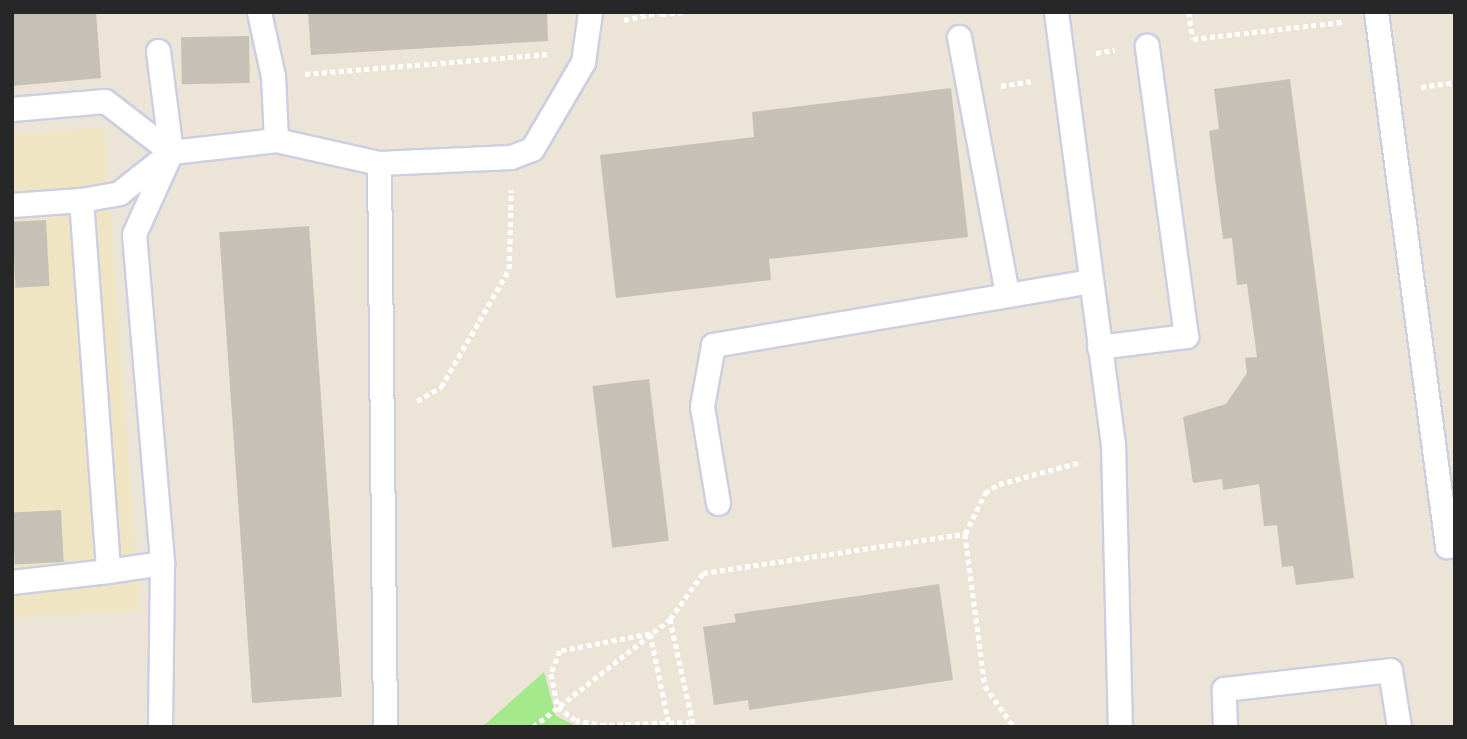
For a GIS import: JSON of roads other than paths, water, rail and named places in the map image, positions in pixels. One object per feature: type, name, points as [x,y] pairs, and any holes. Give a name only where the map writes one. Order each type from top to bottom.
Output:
[{"type":"lane","points":[[258,12],[273,76],[276,140]]},
{"type":"lane","points":[[12,205],[81,200],[119,193],[171,152],[276,140],[379,163],[511,157],[532,149],[569,91],[583,62],[590,12]]},
{"type":"lane","points":[[1056,12],[1113,444],[1119,727]]},
{"type":"lane","points":[[1376,14],[1447,546]]},
{"type":"lane","points":[[960,37],[1007,294]]},
{"type":"lane","points":[[1100,347],[1185,336],[1147,46]]},
{"type":"lane","points":[[158,51],[171,152],[134,234],[162,564],[160,727]]},
{"type":"lane","points":[[12,109],[105,101],[171,152]]},
{"type":"lane","points":[[379,163],[377,426],[385,727]]},
{"type":"lane","points":[[81,200],[108,571]]},
{"type":"lane","points":[[718,503],[702,406],[713,345],[1091,281]]},
{"type":"lane","points":[[12,582],[162,564]]},
{"type":"lane","points":[[1225,727],[1224,689],[1390,670],[1399,727]]}]
